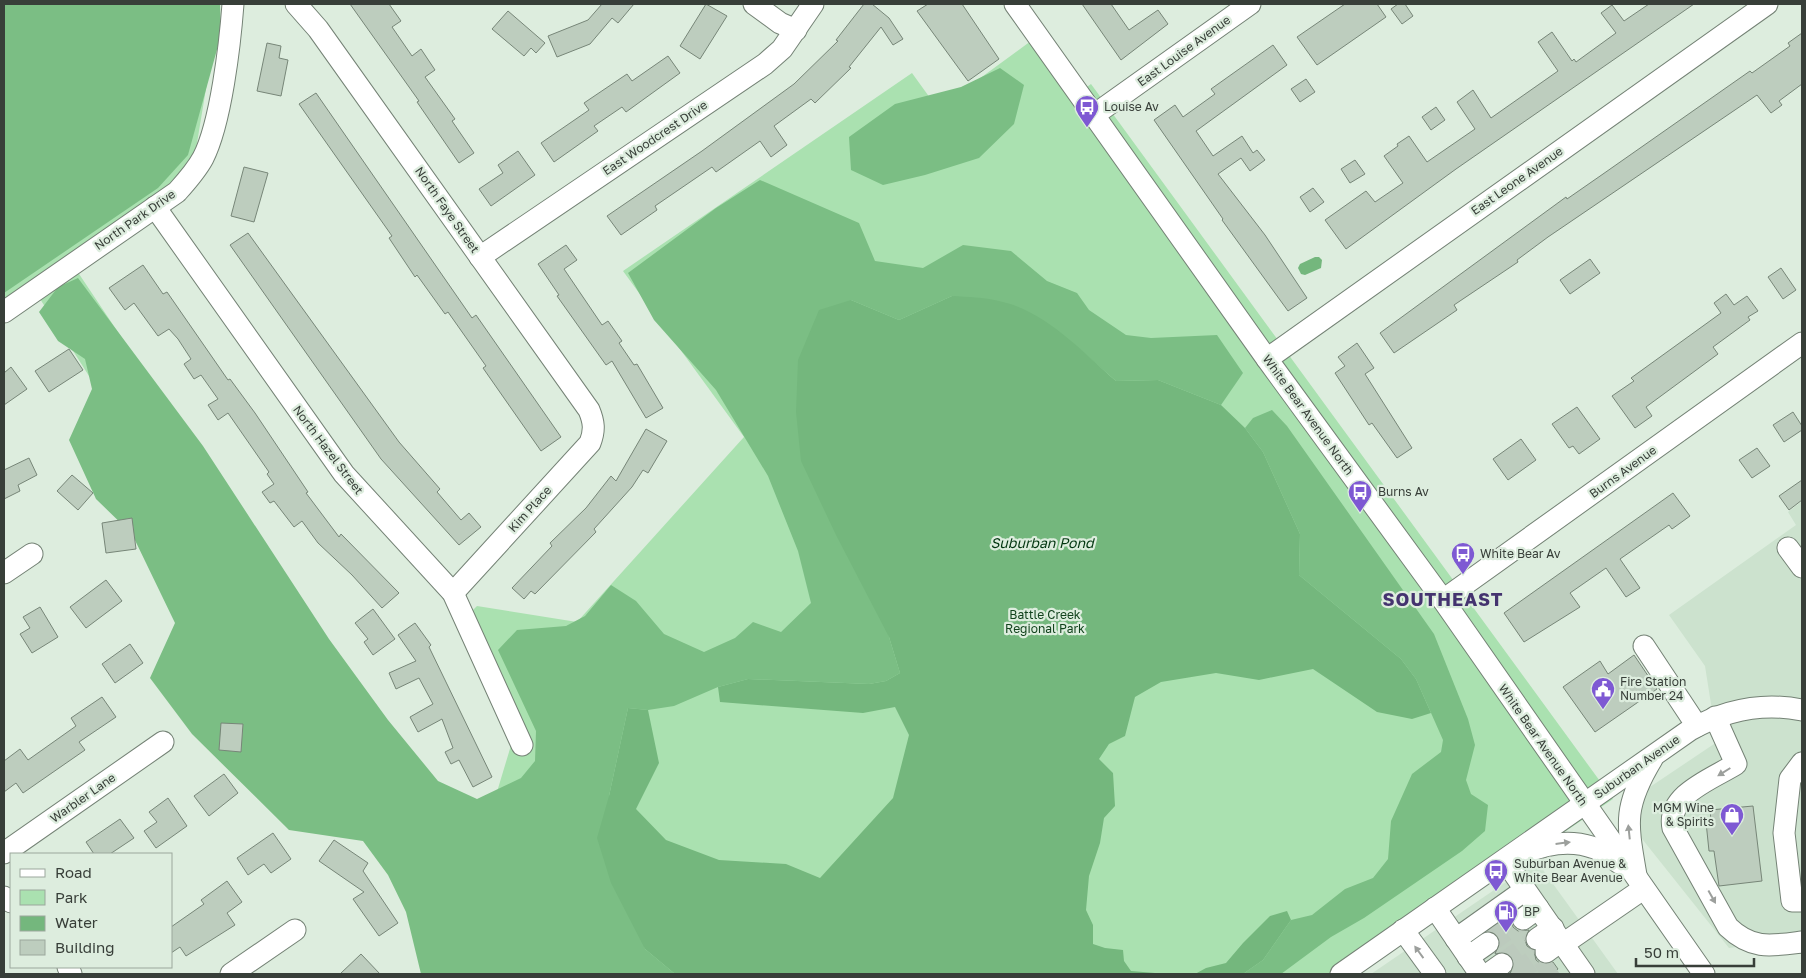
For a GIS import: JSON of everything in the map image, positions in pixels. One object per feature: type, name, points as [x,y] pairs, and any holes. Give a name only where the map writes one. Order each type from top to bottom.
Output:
[{"type":"street","name":"North Park Drive","points":[[4,312],[177,192],[190,178],[203,158],[211,135],[223,82],[232,4]]},
{"type":"street","name":"North Faye Street","points":[[296,4],[318,29],[590,410],[593,421]]},
{"type":"street","points":[[754,4],[780,23],[796,30]]},
{"type":"street","name":"East Woodcrest Drive","points":[[480,257],[765,64],[782,49],[814,4]]},
{"type":"street","name":"White Bear Avenue North","points":[[1016,4],[1267,359],[1443,600],[1640,885],[1704,974]]},
{"type":"street","name":"East Louise Avenue","points":[[1094,115],[1250,4]]},
{"type":"street","name":"East Leone Avenue","points":[[1267,359],[1767,4]]},
{"type":"street","name":"North Hazel Street","points":[[155,207],[344,474],[453,593],[522,745]]},
{"type":"street","name":"Burns Avenue","points":[[1443,600],[1802,343]]},
{"type":"street","name":"Kim Place","points":[[453,593],[590,443],[594,432],[593,421]]},
{"type":"street","points":[[1788,548],[1802,567]]},
{"type":"street","points":[[4,573],[32,554]]},
{"type":"street","points":[[1644,646],[1706,722],[1736,764],[1677,802],[1671,819],[1673,828],[1728,927],[1739,938],[1751,944],[1766,946],[1802,942]]},
{"type":"street","name":"Suburban Avenue","points":[[1352,971],[1435,908],[1656,754],[1706,722],[1737,710],[1760,707],[1788,707],[1802,710]]},
{"type":"street","name":"Warbler Lane","points":[[4,853],[163,742]]},
{"type":"street","points":[[1640,885],[1629,831],[1629,815],[1632,798],[1639,781],[1656,754]]},
{"type":"street","points":[[1802,763],[1790,779],[1784,833],[1792,901],[1802,901]]},
{"type":"street","points":[[1485,873],[1527,852],[1555,844],[1574,842],[1590,846],[1608,854],[1640,885]]},
{"type":"street","points":[[1506,862],[1526,890],[1531,914],[1555,946],[1584,974]]},
{"type":"street","points":[[1555,946],[1640,885]]},
{"type":"street","points":[[1456,939],[1526,890]]},
{"type":"street","points":[[1435,908],[1480,974]]},
{"type":"street","points":[[231,974],[295,930]]},
{"type":"street","points":[[1404,930],[1435,974]]},
{"type":"street","points":[[1468,957],[1488,943]]},
{"type":"shaded area","points":[[4,4],[220,4],[221,35],[188,155],[158,188],[4,293]]},
{"type":"shaded area","points":[[1000,68],[1024,85],[1014,124],[979,158],[925,175],[883,185],[851,170],[849,137],[895,104],[961,87]]},
{"type":"shaded area","points":[[760,180],[859,223],[875,261],[923,268],[963,245],[1011,251],[1047,281],[1077,293],[1089,310],[1126,335],[1151,338],[1217,335],[1243,373],[1221,405],[1158,380],[1116,381],[1077,347],[952,296],[899,320],[851,300],[889,637],[900,673],[886,681],[869,684],[748,679],[718,687],[674,706],[648,710],[628,708],[609,796],[645,949],[675,974],[421,974],[406,912],[388,875],[363,841],[289,830],[192,734],[150,678],[175,623],[132,534],[96,499],[69,440],[92,389],[85,359],[58,341],[39,312],[58,287],[78,278],[203,446],[329,639],[388,720],[438,781],[477,799],[521,778],[535,761],[536,731],[498,650],[517,630],[566,626],[585,616],[611,585],[636,601],[664,634],[704,652],[735,638],[753,622],[781,632],[811,603],[798,551],[768,476],[716,390],[654,320],[628,273],[716,208]]},
{"type":"shaded area","points":[[1272,410],[1287,426],[1434,634],[1468,719],[1475,745],[1466,780],[1471,794],[1488,805],[1485,831],[1462,851],[1364,918],[1331,937],[1281,974],[1243,974],[1263,960],[1291,920],[1312,915],[1345,889],[1373,878],[1388,859],[1391,821],[1412,774],[1441,752],[1443,740],[1416,679],[1401,659],[1299,575],[1300,534],[1263,452],[1245,428],[1253,418]]},
{"type":"shaded area","points":[[1802,501],[1802,939],[1729,948],[1639,835],[1644,791],[1717,742],[1705,666],[1669,615],[1796,525],[1788,512]]},
{"type":"shaded area","points":[[1538,863],[1618,974],[1371,974],[1528,867]]},
{"type":"green space","name":"Battle Creek Regional Park","points":[[4,4],[220,4],[196,149],[175,183],[67,256],[475,865],[515,732],[458,625],[477,606],[577,622],[744,437],[623,271],[912,73],[938,109],[1035,38],[1077,94],[1091,84],[1613,799],[1356,974],[530,974],[89,376],[35,291],[4,312]]},
{"type":"water","points":[[1319,257],[1322,260],[1321,268],[1305,275],[1301,274],[1298,268],[1300,264]]},
{"type":"water","name":"Suburban Pond","points":[[952,296],[993,300],[1016,306],[1032,314],[1076,345],[1116,381],[1158,380],[1221,405],[1245,428],[1263,452],[1300,534],[1299,575],[1401,659],[1416,679],[1431,713],[1412,719],[1377,712],[1313,669],[1259,680],[1216,673],[1161,682],[1135,697],[1125,736],[1109,744],[1099,759],[1113,773],[1115,806],[1104,818],[1100,843],[1089,876],[1086,910],[1093,925],[1093,944],[1105,948],[1123,950],[1124,961],[1131,971],[1167,974],[675,974],[645,949],[611,883],[597,838],[609,796],[628,708],[648,710],[659,763],[636,809],[666,840],[719,860],[786,864],[820,878],[893,798],[909,735],[895,707],[863,713],[720,702],[718,687],[748,679],[869,684],[886,681],[900,673],[889,637],[836,535],[801,461],[796,412],[798,360],[819,310],[851,300],[899,320]]},
{"type":"water","points":[[1287,911],[1291,920],[1263,960],[1243,974],[1195,974],[1206,968],[1226,963],[1270,916]]},
{"type":"building","points":[[350,4],[389,4],[401,21],[392,27],[412,56],[421,49],[435,70],[425,77],[455,119],[452,121],[474,153],[459,163],[417,102],[419,101]]},
{"type":"building","points":[[602,4],[634,4],[618,23],[612,18],[590,44],[557,57],[548,36],[588,20]]},
{"type":"building","points":[[706,4],[727,16],[700,59],[680,46]]},
{"type":"building","points":[[864,4],[872,4],[889,18],[903,39],[893,45],[881,27],[849,67],[851,68],[815,103],[811,99],[774,126],[787,145],[771,157],[760,141],[716,172],[712,167],[655,206],[657,210],[621,235],[607,216],[702,151],[794,84],[838,41],[836,40]]},
{"type":"building","points":[[928,4],[962,4],[999,59],[968,81],[917,11]]},
{"type":"building","points":[[1082,4],[1111,4],[1129,30],[1158,10],[1168,24],[1121,60]]},
{"type":"building","points":[[1345,4],[1377,4],[1386,17],[1317,65],[1297,37]]},
{"type":"building","points":[[1398,4],[1405,4],[1413,16],[1402,24],[1391,9]]},
{"type":"building","points":[[1649,4],[1694,4],[1456,169],[1346,249],[1325,220],[1366,191],[1375,202],[1403,183],[1384,156],[1398,146],[1397,144],[1409,136],[1427,162],[1475,129],[1457,102],[1473,90],[1491,118],[1558,71],[1538,42],[1552,32],[1572,61],[1574,59],[1576,62],[1616,33],[1601,13],[1612,5],[1624,21]]},
{"type":"building","points":[[508,11],[545,43],[536,53],[531,48],[524,56],[492,29]]},
{"type":"building","points":[[1802,33],[1802,84],[1779,101],[1782,105],[1771,113],[1757,95],[1548,237],[1517,260],[1518,262],[1454,305],[1457,310],[1394,353],[1380,333],[1566,197],[1567,199],[1750,71],[1752,73],[1790,46],[1788,43]]},
{"type":"building","points":[[267,43],[281,46],[279,58],[288,60],[281,96],[257,91]]},
{"type":"building","points":[[1273,45],[1287,65],[1196,131],[1213,156],[1242,136],[1253,153],[1257,150],[1265,160],[1250,171],[1241,158],[1218,174],[1265,235],[1307,298],[1288,311],[1222,220],[1154,120],[1175,105],[1183,117],[1215,94],[1211,89]]},
{"type":"building","points":[[668,56],[680,73],[626,112],[622,107],[594,126],[598,131],[554,162],[541,143],[589,110],[584,103],[627,74],[632,81]]},
{"type":"building","points":[[1306,79],[1315,92],[1300,102],[1291,89]]},
{"type":"building","points":[[316,93],[472,318],[476,315],[561,437],[541,451],[483,368],[486,366],[448,312],[445,314],[417,275],[415,277],[389,238],[392,236],[299,104]]},
{"type":"building","points":[[1436,107],[1445,120],[1431,130],[1422,117]]},
{"type":"building","points":[[518,151],[535,175],[491,206],[479,189],[503,173],[498,165]]},
{"type":"building","points":[[1355,160],[1365,174],[1350,183],[1341,169]]},
{"type":"building","points":[[244,167],[268,173],[254,222],[231,216]]},
{"type":"building","points":[[1313,188],[1324,202],[1310,212],[1300,197]]},
{"type":"building","points":[[248,233],[399,442],[440,489],[437,492],[461,520],[469,513],[481,527],[459,545],[381,459],[230,245]]},
{"type":"building","points":[[566,245],[577,260],[564,269],[602,325],[608,321],[622,341],[619,343],[634,365],[637,364],[663,408],[646,418],[612,361],[606,365],[557,296],[559,295],[538,264]]},
{"type":"building","points":[[1590,259],[1600,273],[1570,294],[1560,280]]},
{"type":"building","points":[[143,265],[163,294],[167,292],[228,380],[230,379],[255,413],[308,492],[306,493],[339,537],[341,534],[399,593],[382,608],[352,575],[318,543],[302,521],[294,527],[274,501],[270,503],[262,492],[274,484],[267,474],[269,472],[228,413],[218,420],[208,405],[218,399],[201,375],[194,379],[184,364],[191,359],[178,339],[169,329],[158,336],[134,303],[125,310],[109,288]]},
{"type":"building","points":[[1781,268],[1796,290],[1783,299],[1768,277]]},
{"type":"building","points":[[1726,294],[1734,305],[1747,296],[1758,311],[1748,317],[1750,320],[1713,347],[1718,354],[1646,407],[1652,416],[1635,428],[1612,396],[1634,381],[1631,378],[1721,313],[1714,303]]},
{"type":"building","points":[[1357,343],[1374,368],[1365,374],[1412,448],[1397,458],[1372,423],[1369,425],[1335,373],[1345,366],[1338,357]]},
{"type":"building","points":[[69,349],[83,370],[49,392],[35,371]]},
{"type":"building","points":[[11,367],[27,389],[4,405],[4,373]]},
{"type":"building","points":[[1577,407],[1600,439],[1579,454],[1573,446],[1569,448],[1552,424]]},
{"type":"building","points":[[1793,412],[1802,426],[1802,430],[1784,442],[1773,425]]},
{"type":"building","points":[[646,429],[667,441],[648,473],[643,470],[632,487],[594,529],[596,532],[535,594],[531,591],[524,599],[512,588],[552,546],[550,543],[586,508],[611,476],[616,481]]},
{"type":"building","points":[[1521,439],[1536,460],[1508,480],[1493,459]]},
{"type":"building","points":[[1757,448],[1770,466],[1752,478],[1739,460]]},
{"type":"building","points":[[29,458],[37,475],[18,485],[20,491],[4,499],[4,470]]},
{"type":"building","points":[[72,475],[93,493],[78,510],[57,491]]},
{"type":"building","points":[[1802,480],[1802,500],[1789,510],[1779,496]]},
{"type":"building","points":[[1673,493],[1690,516],[1672,529],[1669,525],[1620,559],[1640,588],[1626,597],[1606,568],[1570,593],[1580,607],[1524,642],[1504,613]]},
{"type":"building","points":[[132,518],[136,549],[106,553],[102,523]]},
{"type":"building","points":[[106,580],[122,601],[86,628],[70,607]]},
{"type":"building","points":[[40,607],[58,637],[32,653],[20,634],[30,628],[23,617]]},
{"type":"building","points":[[373,609],[395,639],[373,655],[364,642],[368,639],[355,623]]},
{"type":"building","points":[[415,623],[431,645],[429,647],[492,777],[473,787],[459,760],[451,764],[445,752],[453,748],[442,719],[418,732],[410,717],[433,704],[419,678],[396,689],[389,673],[416,661],[398,635]]},
{"type":"building","points":[[130,644],[143,663],[115,683],[102,664]]},
{"type":"building","name":"Fire Station Number 24","points":[[1634,655],[1657,689],[1595,732],[1563,687],[1600,661],[1608,674]]},
{"type":"building","points":[[102,697],[116,717],[79,742],[85,750],[23,793],[16,783],[4,792],[4,761],[20,749],[28,760],[76,726],[71,718]]},
{"type":"building","points":[[221,723],[243,724],[241,752],[219,750]]},
{"type":"building","points":[[224,774],[238,793],[209,816],[194,796]]},
{"type":"building","points":[[168,798],[187,826],[156,848],[144,831],[157,822],[149,812]]},
{"type":"building","name":"MGM Wine & Spirits","points":[[1753,806],[1762,881],[1719,886],[1714,851],[1709,851],[1706,822],[1711,821],[1710,810]]},
{"type":"building","points":[[120,819],[134,838],[112,853],[93,853],[86,842]]},
{"type":"building","points":[[273,833],[291,859],[271,873],[264,864],[248,875],[237,858]]},
{"type":"building","points":[[334,840],[368,863],[363,871],[398,923],[379,936],[353,899],[364,892],[319,861]]},
{"type":"building","points":[[227,881],[242,902],[227,913],[235,925],[186,956],[180,947],[172,952],[172,926],[204,904],[201,900]]},
{"type":"building","points":[[1511,915],[1513,927],[1518,931],[1529,930],[1525,940],[1527,946],[1534,951],[1536,960],[1541,964],[1553,962],[1558,969],[1551,974],[1510,974],[1514,963],[1512,957],[1507,952],[1495,954],[1500,941],[1498,935],[1489,931]]},
{"type":"building","points":[[361,954],[380,974],[340,974]]},
{"type":"tunnel","points":[[1488,943],[1523,919]]},
{"type":"tunnel","points":[[1502,964],[1537,939]]},
{"type":"tunnel","points":[[1514,974],[1546,952]]},
{"type":"tunnel","points":[[1540,974],[1554,965]]},
{"type":"place","name":"Louise Av","points":[[1087,128]]},
{"type":"place","name":"Burns Av","points":[[1360,513]]},
{"type":"place","name":"White Bear Av","points":[[1463,575]]},
{"type":"place","name":"Fire Station Number 24","points":[[1603,710]]},
{"type":"place","name":"MGM Wine & Spirits","points":[[1732,836]]},
{"type":"place","name":"Suburban Avenue & White Bear Avenue","points":[[1496,892]]},
{"type":"place","name":"BP","points":[[1506,933]]},
{"type":"district","name":"SOUTHEAST","points":[[1443,600]]}]
